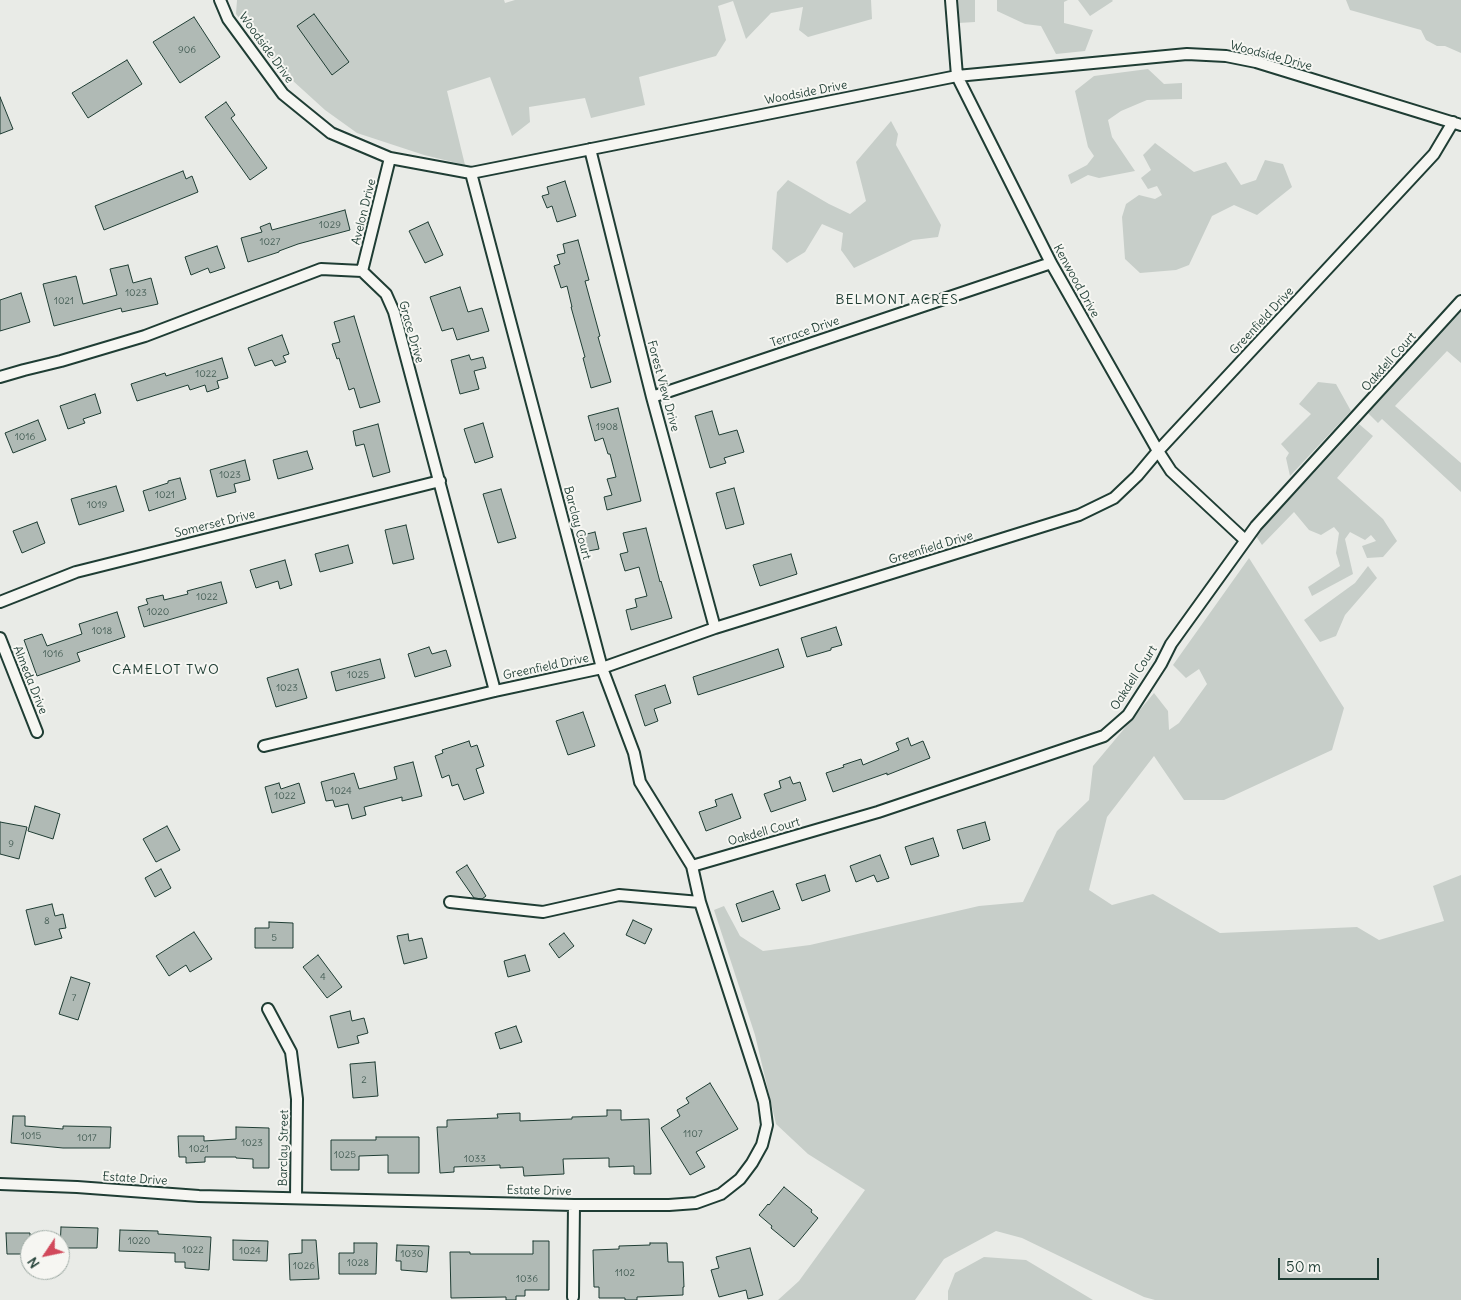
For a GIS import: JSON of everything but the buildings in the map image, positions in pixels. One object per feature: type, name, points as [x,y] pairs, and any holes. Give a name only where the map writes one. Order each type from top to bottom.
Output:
[{"type":"street","name":"Woodside Drive","points":[[220,0],[228,18],[283,94],[331,133],[390,158],[471,173],[957,76],[1187,54],[1226,56],[1256,62],[1457,123]]},
{"type":"street","name":"Kenwood Drive","points":[[950,0],[957,76],[1051,262],[1171,471],[1245,540]]},
{"type":"street","name":"Greenfield Drive","points":[[264,746],[495,691],[602,668],[715,628],[1079,515],[1114,498],[1137,476],[1158,451],[1434,154],[1457,123]]},
{"type":"street","name":"Forest View Drive","points":[[590,149],[652,397],[715,628]]},
{"type":"street","name":"Avelon Drive","points":[[362,271],[390,158]]},
{"type":"street","name":"Barclay Court","points":[[471,173],[602,668],[634,753],[640,782],[692,866]]},
{"type":"street","name":"Terrace Drive","points":[[652,397],[1051,262]]},
{"type":"street","points":[[0,378],[24,370],[61,362],[145,336],[321,269],[362,271]]},
{"type":"street","name":"Grace Drive","points":[[362,271],[386,294],[394,312],[495,691]]},
{"type":"street","name":"Oakdell Court","points":[[692,866],[878,812],[1104,736],[1128,714],[1161,664],[1171,644],[1262,519],[1461,301]]},
{"type":"street","name":"Somerset Drive","points":[[0,602],[76,572],[440,481]]},
{"type":"street","name":"Almeda Drive","points":[[0,638],[37,732]]},
{"type":"street","name":"Estate Drive","points":[[0,1184],[77,1187],[199,1196],[574,1205],[670,1205],[696,1203],[721,1194],[740,1179],[752,1163],[762,1145],[767,1125],[764,1102],[700,902],[692,866]]},
{"type":"street","points":[[450,902],[543,912],[619,895],[700,902]]},
{"type":"street","name":"Barclay Street","points":[[268,1010],[291,1052],[297,1099],[296,1198]]},
{"type":"street","points":[[573,1297],[574,1205]]},
{"type":"shaded area","points":[[237,0],[504,0],[505,3],[515,0],[871,0],[872,19],[808,37],[799,30],[803,7],[771,13],[746,39],[733,1],[718,6],[726,40],[716,56],[639,77],[645,105],[591,118],[585,98],[529,107],[530,122],[512,136],[490,77],[447,91],[465,165],[424,155],[357,133],[325,110],[281,70],[236,14]]},
{"type":"shaded area","points":[[958,0],[975,0],[975,22],[958,23]]},
{"type":"shaded area","points":[[997,0],[1068,0],[1064,2],[1064,23],[1093,30],[1085,51],[1056,54],[1041,26],[1025,24],[997,11]]},
{"type":"shaded area","points":[[1078,0],[1112,0],[1113,1],[1090,16]]},
{"type":"shaded area","points":[[1346,0],[1461,0],[1461,53],[1445,46],[1437,46],[1426,40],[1421,30],[1350,10]]},
{"type":"shaded area","points":[[1148,69],[1164,84],[1182,83],[1182,99],[1147,100],[1121,111],[1108,120],[1112,137],[1135,171],[1099,178],[1088,175],[1071,184],[1068,175],[1087,165],[1094,156],[1088,147],[1075,91],[1094,76]]},
{"type":"shaded area","points":[[891,121],[898,134],[896,145],[941,225],[938,237],[913,240],[854,268],[841,250],[843,233],[822,224],[805,252],[787,263],[772,249],[777,192],[788,180],[850,214],[866,201],[856,162]]},
{"type":"shaded area","points":[[1155,143],[1194,172],[1226,162],[1241,185],[1256,180],[1265,160],[1283,164],[1292,187],[1257,215],[1234,205],[1212,216],[1189,265],[1176,270],[1140,273],[1125,259],[1122,217],[1126,204],[1139,195],[1155,199],[1162,195],[1157,186],[1148,189],[1141,178],[1151,170],[1143,155]]},
{"type":"shaded area","points":[[1461,311],[1461,363],[1447,351],[1395,406],[1461,463],[1461,492],[1382,419],[1378,423],[1367,412]]},
{"type":"shaded area","points":[[1318,382],[1336,384],[1351,411],[1290,476],[1286,458],[1289,453],[1281,444],[1311,414],[1299,404]]},
{"type":"shaded area","points":[[1359,424],[1373,436],[1337,478],[1383,519],[1397,541],[1383,557],[1367,558],[1362,546],[1376,541],[1371,535],[1365,540],[1350,532],[1345,539],[1353,574],[1312,596],[1308,587],[1340,566],[1336,553],[1339,533],[1334,527],[1321,535],[1309,530],[1294,512],[1262,545],[1256,536]]},
{"type":"shaded area","points":[[1249,558],[1344,708],[1332,750],[1224,800],[1184,800],[1154,756],[1107,817],[1089,890],[1112,905],[1153,894],[1220,933],[1357,927],[1379,940],[1444,921],[1433,886],[1461,875],[1461,1300],[1155,1300],[1144,1297],[1022,1238],[996,1231],[944,1259],[915,1300],[778,1300],[799,1281],[865,1190],[808,1154],[776,1124],[755,1035],[714,910],[724,906],[740,936],[763,951],[810,945],[979,906],[1023,902],[1057,831],[1089,800],[1093,766],[1154,693],[1168,711],[1169,730],[1179,723],[1207,684],[1199,669],[1186,678],[1173,665]]},
{"type":"shaded area","points":[[1368,566],[1377,578],[1345,615],[1336,636],[1320,642],[1304,620],[1355,583]]},
{"type":"shaded area","points":[[984,1257],[1026,1260],[1093,1300],[948,1300],[948,1291],[955,1273]]},
{"type":"district","name":"BELMONT ACRES","points":[[897,300]]},
{"type":"district","name":"CAMELOT TWO","points":[[166,670]]}]
